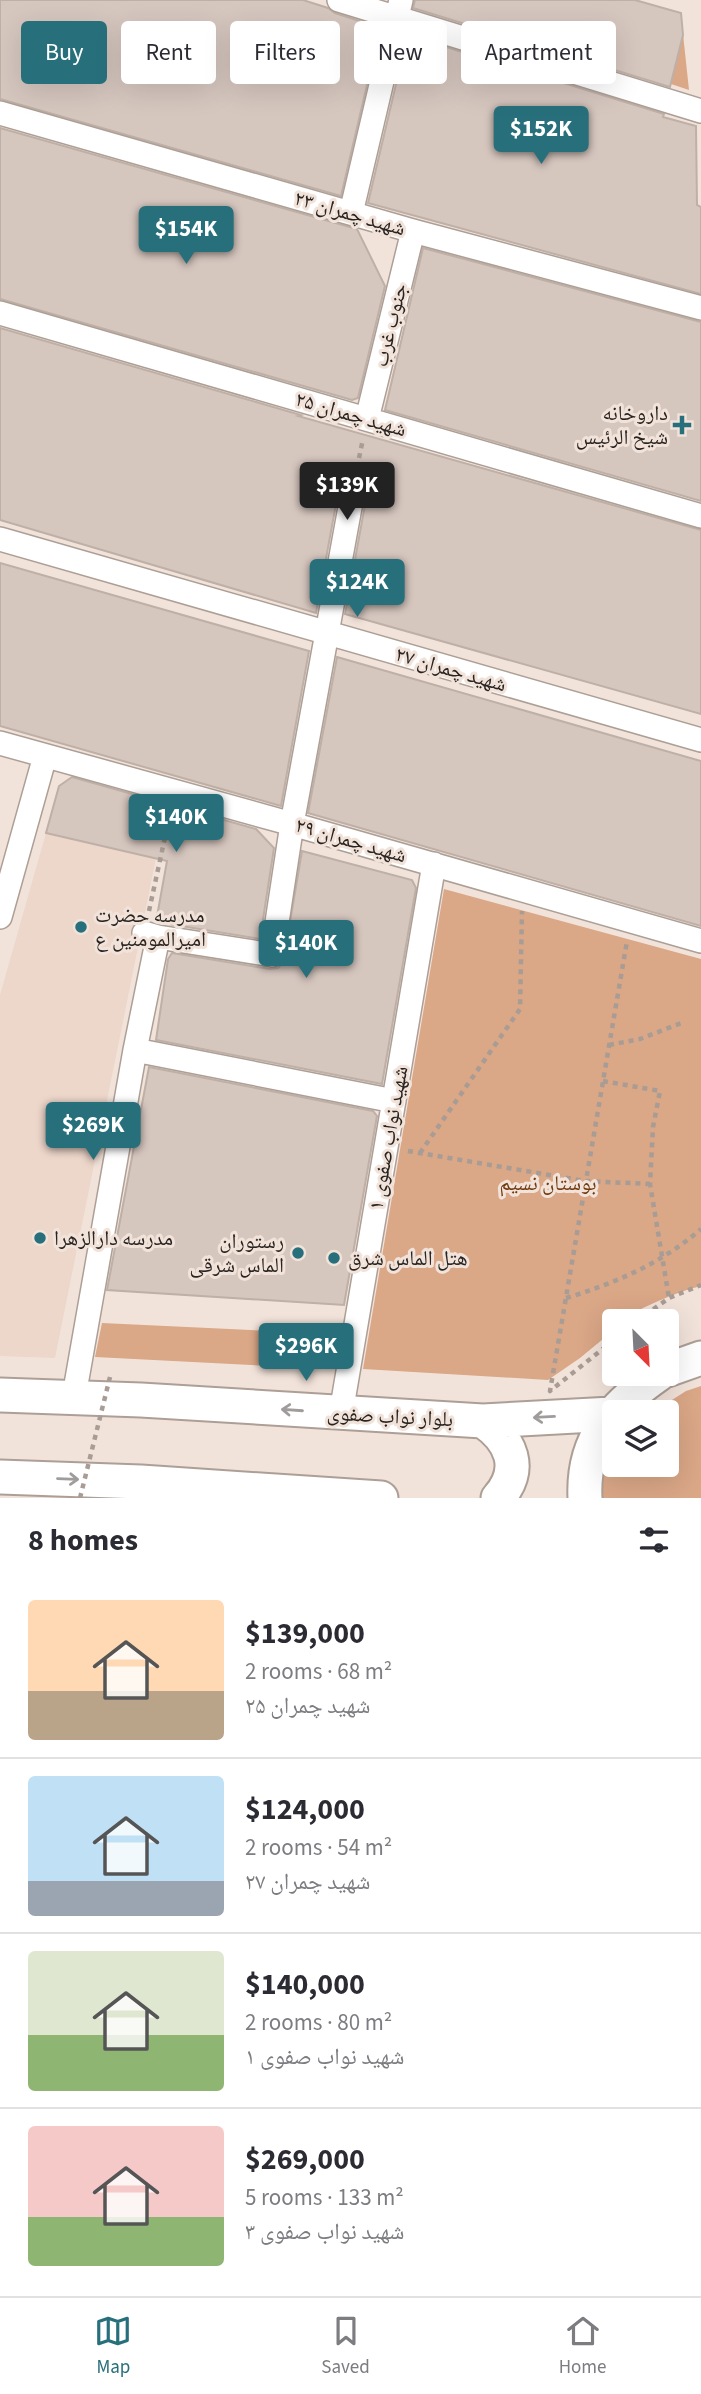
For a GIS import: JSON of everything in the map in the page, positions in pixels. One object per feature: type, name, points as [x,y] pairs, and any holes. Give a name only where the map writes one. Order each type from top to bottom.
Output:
[{"type":"main road","points":[[679,1366],[701,1358]]},
{"type":"main road","points":[[626,1400],[642,1386]]},
{"type":"main road","name":"بلوار نواب صفوی","points":[[0,1395],[74,1396],[483,1421],[602,1415]]},
{"type":"main road","points":[[483,1421],[499,1433],[510,1450],[512,1470],[506,1490],[498,1498]]},
{"type":"main road","points":[[585,1498],[587,1457],[602,1429]]},
{"type":"main road","points":[[20,1484],[381,1498]]},
{"type":"street","points":[[339,0],[399,9],[701,111]]},
{"type":"street","points":[[351,213],[399,9]]},
{"type":"street","name":"شهید چمران ۲۳","points":[[0,113],[413,231],[701,308]]},
{"type":"street","name":"جنوب غرب","points":[[367,419],[413,231]]},
{"type":"street","name":"شهید چمران ۲۵","points":[[0,313],[701,516]]},
{"type":"street","points":[[74,1396],[135,1050],[151,935],[272,955],[292,824],[355,480]]},
{"type":"street","name":"شهید چمران ۲۷","points":[[0,539],[701,740]]},
{"type":"street","name":"شهید چمران ۲۹","points":[[0,743],[701,940]]},
{"type":"street","points":[[0,917],[45,756]]},
{"type":"street","name":"شهید نواب صفوی ۱","points":[[341,1413],[433,864]]},
{"type":"street","points":[[135,1050],[394,1101]]},
{"type":"path","points":[[355,480],[367,419]]},
{"type":"path","points":[[151,935],[175,792]]},
{"type":"path","points":[[420,1153],[520,1010],[522,889]]},
{"type":"path","points":[[602,1350],[550,1391],[630,920]]},
{"type":"path","points":[[609,1045],[640,1039],[684,1022]]},
{"type":"path","points":[[603,1081],[660,1091],[653,1127],[650,1184],[669,1298]]},
{"type":"path","points":[[386,1148],[585,1181],[650,1184]]},
{"type":"path","points":[[565,1298],[599,1288],[662,1258],[701,1229]]},
{"type":"path","points":[[654,1309],[669,1298],[701,1285]]},
{"type":"path","points":[[80,1498],[110,1377]]},
{"type":"shaded area","name":"مدرسه حضرت امیرالمومنین ع","points":[[46,833],[156,858],[55,1358],[0,1356],[0,995]]},
{"type":"green space","points":[[683,34],[689,90],[671,84]]},
{"type":"green space","name":"بوستان نسیم","points":[[444,889],[701,959],[701,1286],[641,1309],[602,1309],[602,1340],[548,1380],[363,1369]]},
{"type":"green space","points":[[102,1323],[333,1334],[328,1369],[95,1357]]},
{"type":"green space","points":[[701,1386],[701,1498],[597,1498],[602,1469],[602,1477],[679,1477],[679,1400],[672,1400]]},
{"type":"building","points":[[0,0],[303,0],[360,21],[354,21],[354,84],[367,84],[341,196],[0,99]]},
{"type":"building","points":[[415,0],[635,0],[681,13],[683,35],[670,87],[616,70],[616,21],[461,23],[413,8]]},
{"type":"building","points":[[447,47],[461,52],[461,84],[566,84],[696,126],[697,205],[701,207],[701,294],[368,203],[396,84],[447,84]]},
{"type":"building","points":[[0,128],[357,229],[385,286],[358,398],[352,400],[0,299]]},
{"type":"building","points":[[423,248],[701,322],[701,501],[385,410]]},
{"type":"building","points":[[0,328],[701,530],[701,714],[345,614],[369,483],[368,475],[358,466],[350,467],[341,477],[316,613],[0,520]]},
{"type":"building","points":[[0,563],[309,651],[281,806],[0,726]]},
{"type":"building","points":[[337,657],[701,761],[701,926],[308,813]]},
{"type":"building","points":[[72,777],[256,829],[274,848],[260,939],[156,922],[167,861],[46,833],[59,786]]},
{"type":"building","points":[[302,851],[412,880],[416,888],[382,1084],[156,1040],[168,959],[172,953],[270,969],[278,968],[283,963]]},
{"type":"building","points":[[149,1067],[373,1111],[377,1116],[344,1305],[107,1290]]},
{"type":"place","name":"داروخانه شیخ الرئیس","points":[[682,425]]},
{"type":"place","name":"مدرسه حضرت امیرالمومنین ع","points":[[81,927]]},
{"type":"place","name":"مدرسه دارالزهرا","points":[[40,1238]]},
{"type":"place","name":"رستوران الماس شرقی","points":[[298,1253]]},
{"type":"place","name":"هتل الماس شرق","points":[[334,1258]]}]
